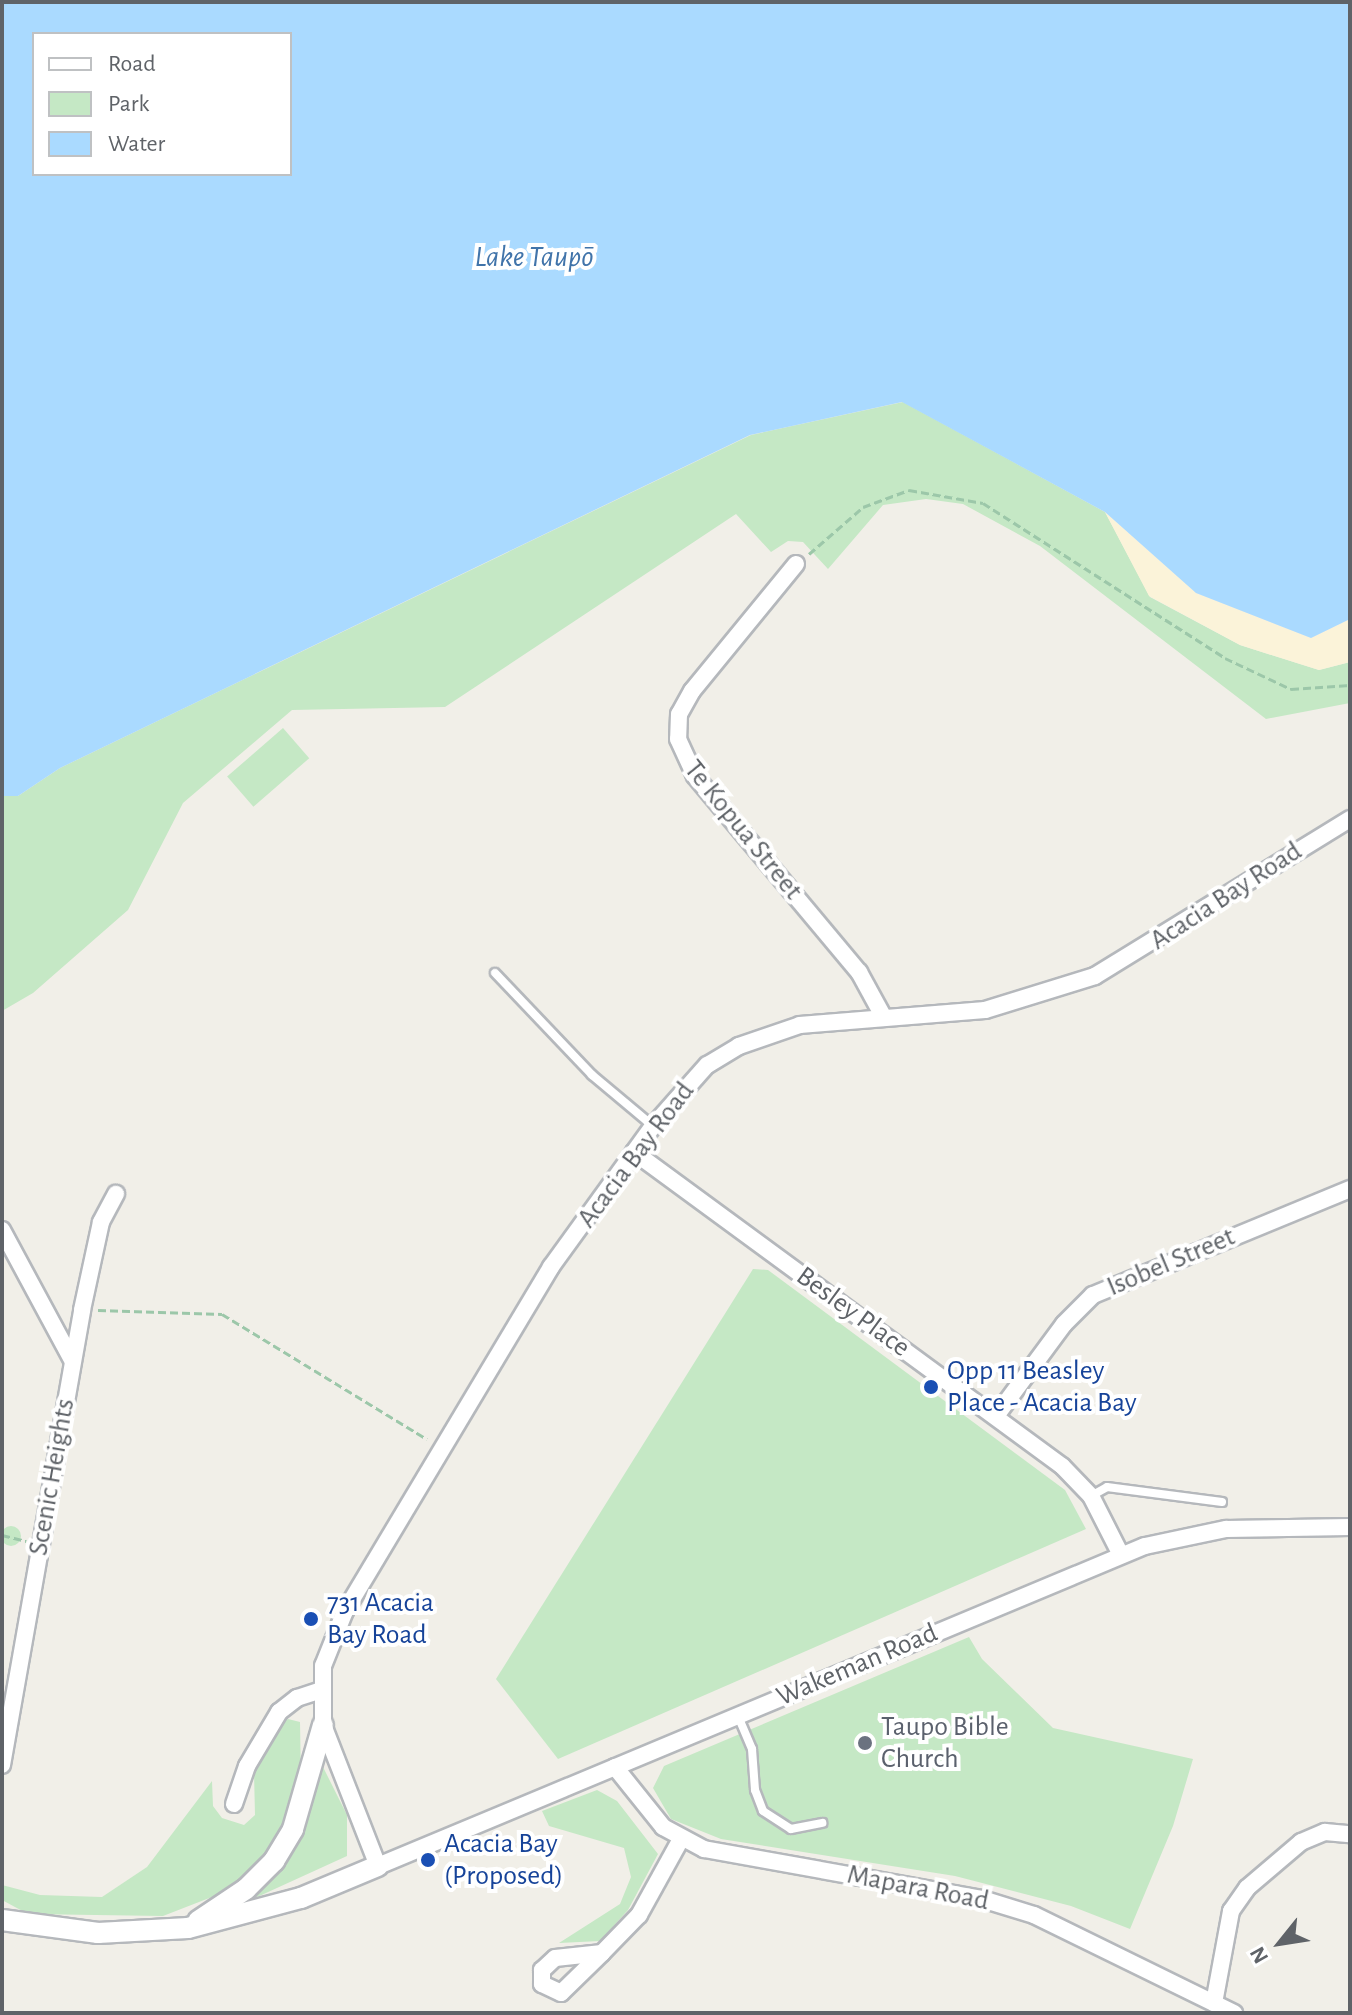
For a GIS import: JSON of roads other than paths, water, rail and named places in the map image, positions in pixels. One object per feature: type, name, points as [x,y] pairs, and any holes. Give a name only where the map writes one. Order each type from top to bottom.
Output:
[{"type":"street","name":"Te Kopua Street","points":[[796,564],[685,702],[678,739],[695,776],[859,972],[883,1016]]},
{"type":"street","name":"Acacia Bay Road","points":[[378,1866],[323,1725],[319,1691],[345,1611],[551,1267],[653,1126],[707,1065],[739,1046],[800,1025],[985,1010],[1095,976],[1350,819]]},
{"type":"street","name":"Besley Place","points":[[634,1152],[1062,1466],[1091,1496],[1121,1555]]},
{"type":"street","name":"Isobel Street","points":[[996,1416],[1064,1324],[1093,1295],[1350,1189]]},
{"type":"street","name":"Scenic Heights","points":[[2,1765],[72,1360],[101,1222],[116,1194]]},
{"type":"street","points":[[2,1230],[72,1360]]},
{"type":"street","name":"Wakeman Road","points":[[378,1866],[1121,1555],[1226,1529],[1350,1527]]},
{"type":"street","points":[[234,1804],[247,1766],[279,1712],[297,1698],[319,1691]]},
{"type":"street","points":[[188,1928],[246,1889],[274,1861],[293,1829],[323,1725]]},
{"type":"street","name":"Mapara Road","points":[[615,1767],[647,1812],[681,1839],[725,1855],[982,1899],[1034,1915],[1234,2013]]},
{"type":"street","points":[[1214,2003],[1231,1911],[1247,1888],[1301,1842],[1325,1832],[1350,1834]]},
{"type":"street","points":[[602,1953],[639,1915],[681,1839]]},
{"type":"street","points":[[2,1920],[98,1933],[188,1928],[301,1898],[378,1866]]},
{"type":"lane","points":[[495,973],[592,1075],[653,1126]]},
{"type":"lane","points":[[1091,1496],[1107,1487],[1222,1502]]},
{"type":"lane","points":[[738,1715],[752,1749],[755,1790],[763,1811],[791,1829],[822,1823]]},
{"type":"water","name":"Lake Taupō","points":[[2,2],[1350,2],[1350,619],[1311,638],[1196,593],[1105,512],[902,402],[750,435],[60,768],[18,796],[2,796]]},
{"type":"place","name":"Opp 11 Beasley Place - Acacia Bay","points":[[931,1387]]},
{"type":"place","name":"731 Acacia Bay Road","points":[[311,1619]]},
{"type":"place","name":"Taupo Bible Church","points":[[865,1743]]},
{"type":"place","name":"Acacia Bay (Proposed)","points":[[428,1860]]}]
